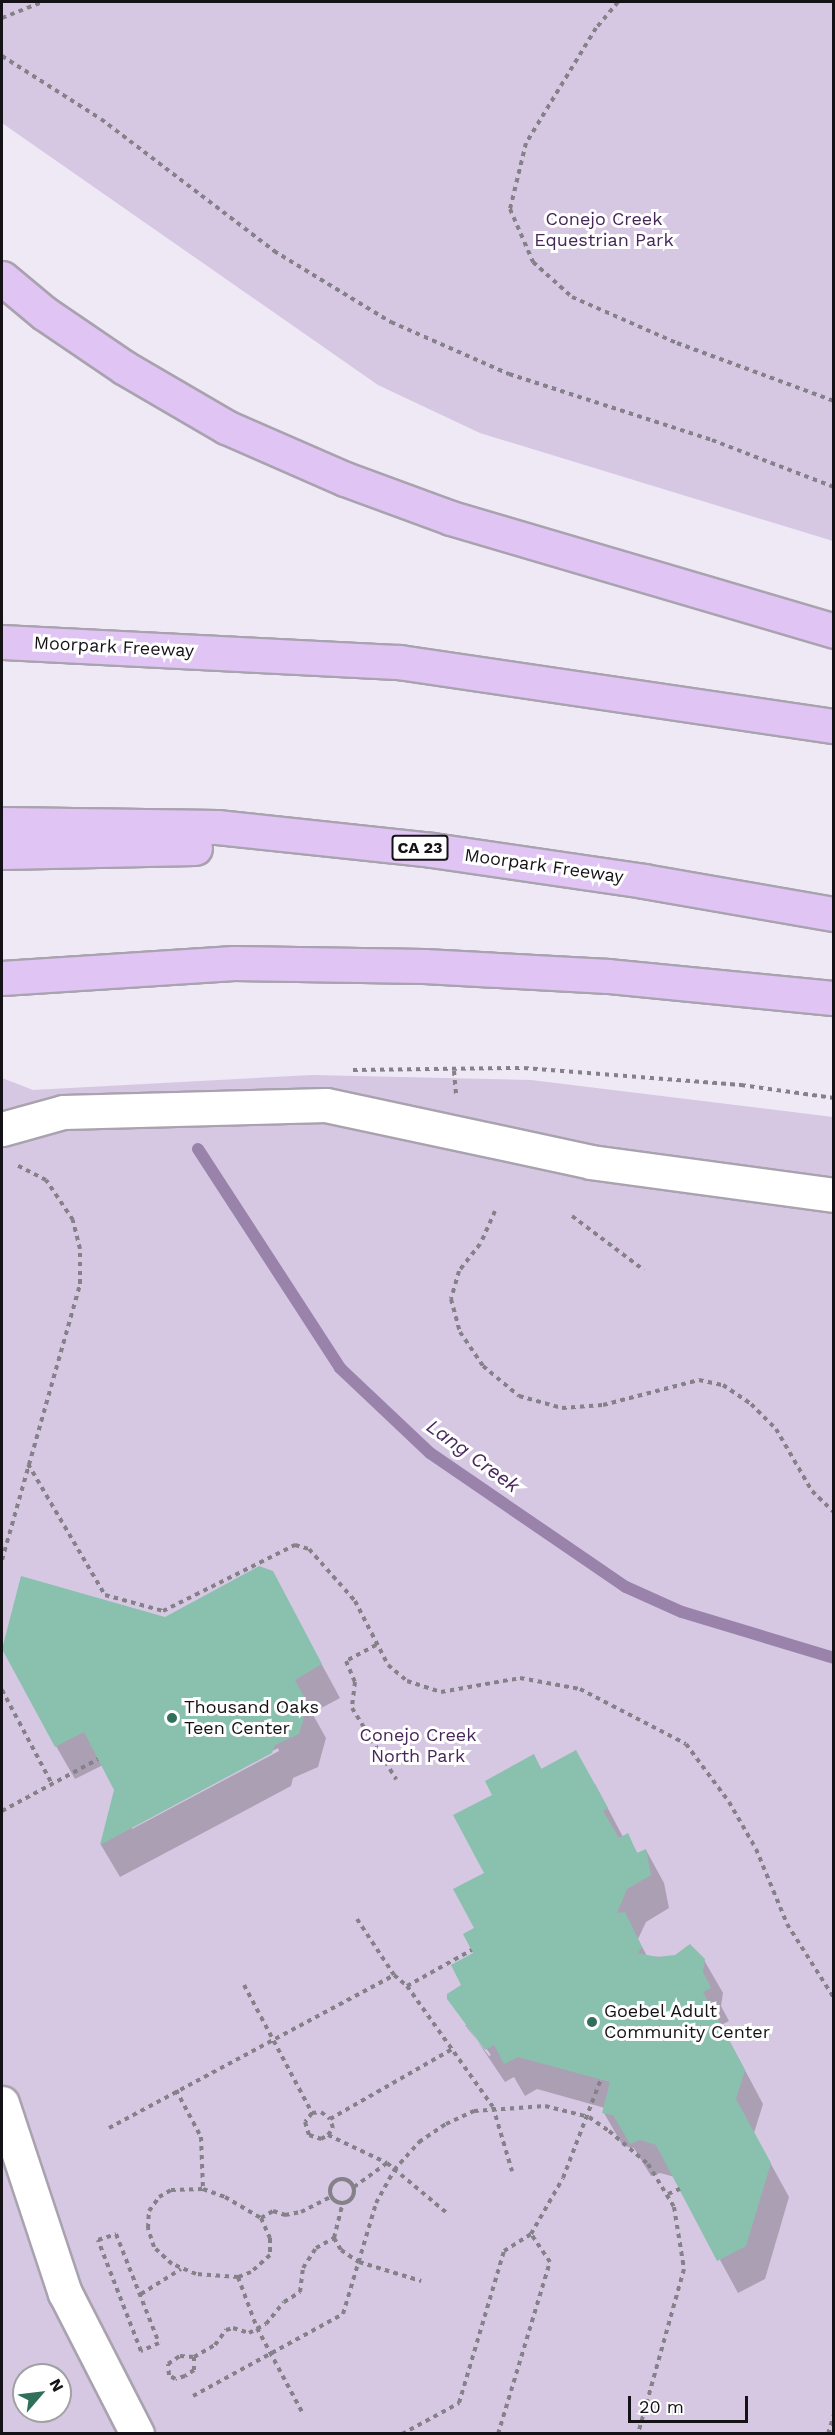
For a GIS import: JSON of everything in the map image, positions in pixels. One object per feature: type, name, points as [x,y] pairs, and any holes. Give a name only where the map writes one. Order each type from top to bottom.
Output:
[{"type":"highway","points":[[2,278],[44,313],[116,362],[206,415],[345,479],[451,518],[834,631]]},
{"type":"highway","name":"Moorpark Freeway","points":[[2,642],[399,662],[834,726]]},
{"type":"highway","name":"Moorpark Freeway","points":[[2,824],[217,827],[385,845],[644,880],[834,914]]},
{"type":"highway","points":[[2,852],[385,845]]},
{"type":"highway","points":[[2,978],[234,963],[424,966],[608,976],[834,998]]},
{"type":"lane","points":[[2,1129],[63,1112],[295,1104],[326,1105],[496,1144],[591,1162],[834,1195]]},
{"type":"lane","points":[[2,2103],[65,2294],[136,2433]]},
{"type":"path","points":[[2,18],[42,2]]},
{"type":"path","points":[[618,2],[596,28],[526,143],[510,209],[533,262],[572,297],[677,343],[834,401]]},
{"type":"path","points":[[2,56],[101,119],[274,251],[391,322],[508,374],[712,440],[834,487]]},
{"type":"path","points":[[347,1070],[454,1071],[524,1068],[741,1085],[834,1098]]},
{"type":"path","points":[[454,1071],[458,1105]]},
{"type":"path","points":[[2,1560],[80,1284],[80,1249],[73,1220],[46,1180],[10,1163]]},
{"type":"path","points":[[495,1211],[480,1244],[459,1271],[451,1299],[460,1332],[483,1366],[519,1396],[562,1408],[603,1405],[699,1380],[723,1385],[751,1404],[776,1429],[812,1491],[834,1512]]},
{"type":"path","points":[[572,1216],[644,1270]]},
{"type":"path","points":[[28,1464],[105,1595],[163,1611],[295,1545],[309,1549],[355,1601],[388,1665],[407,1682],[441,1692],[520,1678],[580,1689],[686,1744],[740,1821],[756,1849],[787,1924],[834,1998]]},
{"type":"path","points":[[376,1645],[346,1661],[355,1682],[352,1708],[396,1779]]},
{"type":"path","points":[[2,1690],[52,1784]]},
{"type":"path","points":[[2,1811],[98,1758]]},
{"type":"path","points":[[357,1918],[394,1975],[407,1986],[494,2107],[512,2171]]},
{"type":"path","points":[[407,1986],[472,1950]]},
{"type":"path","points":[[109,2128],[394,1975]]},
{"type":"path","points":[[244,1985],[312,2113]]},
{"type":"path","points":[[330,2119],[452,2049]]},
{"type":"path","points":[[402,2433],[459,2403],[504,2251],[531,2234],[563,2178],[589,2117],[601,2079]]},
{"type":"path","points":[[176,2090],[201,2137],[202,2189]]},
{"type":"path","points":[[193,2396],[344,2314],[376,2203],[394,2170],[419,2142],[446,2124],[494,2107],[545,2106],[589,2117],[648,2164],[668,2194],[681,2240],[684,2269],[638,2433]]},
{"type":"path","points":[[321,2112],[330,2119],[333,2128],[328,2135],[321,2139],[309,2135],[305,2122],[312,2113],[321,2112]]},
{"type":"path","points":[[328,2135],[387,2163],[448,2214]]},
{"type":"path","points":[[354,2187],[387,2163]]},
{"type":"path","points":[[330,2197],[331,2184],[340,2178],[351,2182],[354,2187],[355,2194],[343,2203],[334,2238],[341,2250],[359,2262],[421,2281]]},
{"type":"path","points":[[202,2189],[225,2197],[261,2218],[270,2238],[270,2255],[238,2277],[196,2274],[181,2268],[154,2247],[148,2228],[149,2211],[159,2197],[171,2190],[202,2189]]},
{"type":"path","points":[[668,2194],[680,2189]]},
{"type":"path","points":[[261,2218],[273,2211],[285,2215],[301,2212],[330,2197]]},
{"type":"path","points":[[330,2197],[343,2203]]},
{"type":"path","points":[[116,2234],[141,2294],[159,2343],[141,2351],[98,2241],[116,2234]]},
{"type":"path","points":[[498,2433],[550,2262],[531,2234]]},
{"type":"path","points":[[194,2357],[215,2345],[226,2330],[233,2328],[249,2332],[257,2328],[300,2292],[303,2268],[316,2248],[334,2238]]},
{"type":"path","points":[[141,2294],[181,2268]]},
{"type":"path","points":[[238,2277],[257,2328],[302,2412]]},
{"type":"path","points":[[188,2354],[194,2357],[194,2370],[175,2379],[169,2375],[168,2364],[188,2354]]},
{"type":"path","points":[[828,2433],[834,2414]]},
{"type":"green space","name":"Conejo Creek Equestrian Park","points":[[2,2],[833,2],[833,541],[480,433],[378,385],[2,123]]},
{"type":"green space","name":"Conejo Creek North Park","points":[[312,1075],[531,1080],[833,1117],[833,2433],[2,2433],[2,1078],[33,1090]]},
{"type":"building","name":"Thousand Oaks Teen Center","points":[[259,1566],[273,1571],[322,1664],[295,1680],[308,1704],[299,1734],[275,1745],[272,1753],[100,1845],[114,1790],[84,1732],[55,1747],[2,1649],[21,1576],[165,1617]]},
{"type":"building","name":"Goebel Adult Community Center","points":[[576,1750],[608,1808],[603,1811],[619,1838],[628,1833],[637,1853],[646,1849],[651,1875],[627,1889],[617,1913],[625,1912],[642,1947],[638,1953],[657,1957],[675,1955],[690,1944],[705,1959],[703,1972],[711,1988],[703,1992],[745,2070],[736,2099],[771,2163],[746,2246],[717,2261],[656,2145],[640,2140],[630,2144],[613,2115],[602,2113],[610,2082],[518,2057],[504,2064],[494,2045],[485,2050],[447,1999],[447,1994],[461,1985],[451,1965],[473,1953],[463,1934],[474,1928],[453,1889],[484,1873],[453,1815],[492,1795],[485,1781],[534,1754],[541,1769]]},
{"type":"waterway","name":"Lang Creek","points":[[198,1149],[340,1368],[430,1453],[626,1587],[682,1612],[834,1658]]},
{"type":"place","name":"Thousand Oaks Teen Center","points":[[172,1718]]},
{"type":"place","name":"Goebel Adult Community Center","points":[[592,2022]]}]
